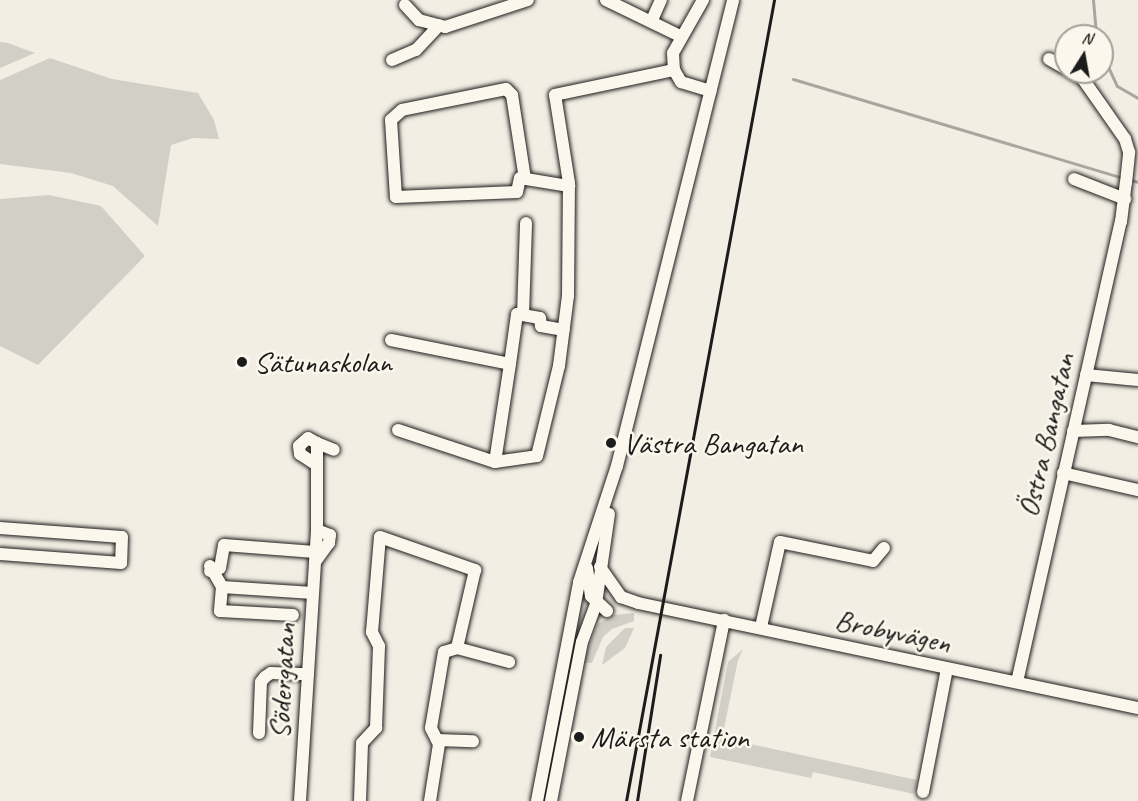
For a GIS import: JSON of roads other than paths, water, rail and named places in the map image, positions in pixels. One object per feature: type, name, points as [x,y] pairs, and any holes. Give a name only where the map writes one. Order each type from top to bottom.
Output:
[{"type":"street","points":[[405,5],[419,20],[446,27],[528,0]]},
{"type":"street","points":[[606,0],[652,20],[680,36]]},
{"type":"street","points":[[652,20],[661,0]]},
{"type":"street","points":[[703,0],[680,36],[673,53],[674,70],[681,82],[711,91]]},
{"type":"street","points":[[537,801],[579,582],[617,466],[733,0]]},
{"type":"street","points":[[392,60],[416,50],[439,25]]},
{"type":"street","points":[[1049,59],[1054,62]]},
{"type":"street","points":[[398,430],[495,462],[537,456],[559,366],[564,330],[569,186],[555,95],[602,83],[674,70]]},
{"type":"street","name":"Östra Bangatan","points":[[1017,682],[1125,199],[1129,152],[1125,139],[1086,84]]},
{"type":"street","points":[[525,179],[512,95],[506,89],[402,110],[391,120],[396,197],[517,192],[520,178],[525,179],[569,186]]},
{"type":"street","points":[[1074,178],[1125,199]]},
{"type":"street","points":[[523,315],[526,224]]},
{"type":"street","points":[[495,462],[517,314],[540,318],[541,326],[564,330]]},
{"type":"street","points":[[391,340],[510,364]]},
{"type":"street","points":[[1086,375],[1138,380]]},
{"type":"street","points":[[1073,431],[1109,430],[1138,437]]},
{"type":"street","points":[[317,465],[300,454],[299,446],[308,438],[334,450]]},
{"type":"street","name":"Södergatan","points":[[300,801],[317,530],[317,443]]},
{"type":"street","points":[[551,801],[582,642],[596,604],[617,466]]},
{"type":"street","points":[[1063,473],[1138,490]]},
{"type":"street","points":[[0,528],[122,537],[121,563],[0,554]]},
{"type":"street","points":[[360,801],[362,743],[376,728],[379,646],[372,632],[380,537],[475,570],[457,648]]},
{"type":"street","points":[[760,627],[780,542],[873,561],[884,548]]},
{"type":"street","points":[[293,615],[220,611],[222,587],[210,568],[220,568],[224,545],[315,558]]},
{"type":"street","points":[[587,563],[591,596],[596,604],[607,611]]},
{"type":"street","points":[[568,647],[585,613],[596,604],[621,597],[600,567]]},
{"type":"street","points":[[222,587],[313,592]]},
{"type":"street","name":"Brobyvägen","points":[[621,597],[638,603],[1138,708]]},
{"type":"street","name":"Brobyvägen","points":[[590,621],[607,611],[638,603]]},
{"type":"street","points":[[687,801],[724,620]]},
{"type":"street","points":[[430,801],[437,740],[431,728],[444,651],[457,648],[509,662]]},
{"type":"street","points":[[924,792],[947,669]]},
{"type":"street","points":[[259,733],[261,682],[265,677],[271,673],[308,674]]},
{"type":"street","points":[[437,740],[473,741]]},
{"type":"waterway","points":[[1093,0],[1095,24]]},
{"type":"waterway","points":[[793,79],[1124,178]]},
{"type":"waterway","points":[[1114,80],[1117,86],[1138,98]]},
{"type":"waterway","points":[[1131,180],[1138,182]]},
{"type":"railway","points":[[626,801],[774,0]]},
{"type":"railway","points":[[637,801],[660,655]]},
{"type":"place","name":"Sätunaskolan","points":[[242,362]]},
{"type":"place","name":"Västra Bangatan","points":[[611,443]]},
{"type":"place","name":"Märsta station","points":[[579,737]]}]
